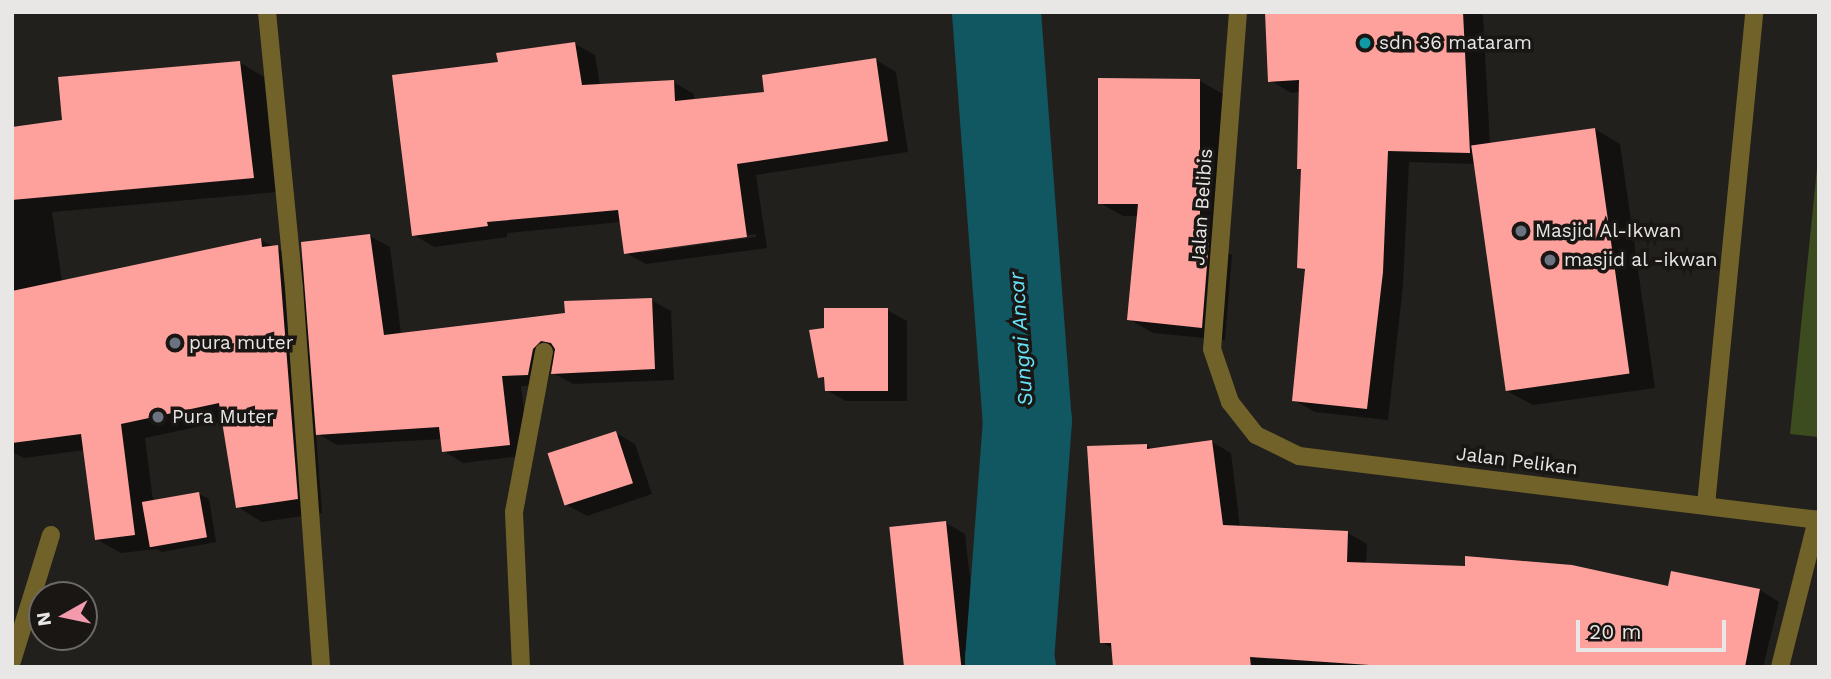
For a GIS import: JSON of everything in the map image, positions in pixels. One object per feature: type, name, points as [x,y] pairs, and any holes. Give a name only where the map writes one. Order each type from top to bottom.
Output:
[{"type":"street","points":[[267,12],[294,288],[321,667]]},
{"type":"street","name":"Jalan Belibis","points":[[1230,402],[1212,349],[1238,12]]},
{"type":"street","points":[[1706,505],[1754,12]]},
{"type":"street","points":[[521,667],[514,512],[544,352]]},
{"type":"street","name":"Jalan Pelikan","points":[[1230,402],[1256,435],[1299,456],[1818,520]]},
{"type":"street","points":[[1780,667],[1818,520]]},
{"type":"street","points":[[12,661],[51,535]]},
{"type":"green space","points":[[1819,149],[1819,437],[1790,434]]},
{"type":"building","points":[[1265,12],[1463,12],[1470,153],[1388,151],[1383,272],[1367,409],[1292,401],[1305,269],[1297,268],[1301,169],[1297,169],[1299,80],[1268,82]]},
{"type":"building","points":[[575,42],[582,85],[674,80],[675,101],[764,92],[762,75],[876,58],[888,141],[737,164],[747,237],[624,254],[618,210],[487,222],[488,226],[412,236],[392,75],[498,62],[496,53]]},
{"type":"building","points":[[240,61],[254,178],[12,200],[12,127],[62,120],[58,77]]},
{"type":"building","points":[[1098,78],[1200,79],[1200,239],[1209,240],[1202,328],[1127,320],[1138,204],[1098,204]]},
{"type":"building","name":"masjid al -ikwan","points":[[1595,128],[1630,374],[1506,391],[1471,145]]},
{"type":"building","points":[[370,234],[384,335],[565,313],[564,301],[652,298],[655,369],[551,374],[555,349],[551,343],[541,341],[533,349],[528,375],[502,376],[510,445],[442,452],[439,427],[316,435],[301,242]]},
{"type":"building","name":"pura muter","points":[[261,238],[262,247],[278,245],[298,499],[236,508],[219,403],[121,424],[135,535],[95,540],[81,434],[12,443],[12,291]]},
{"type":"building","points":[[824,308],[888,308],[888,391],[825,391],[824,377],[818,378],[809,330],[824,328]]},
{"type":"building","points":[[616,431],[633,483],[565,506],[548,453]]},
{"type":"building","points":[[1212,440],[1223,525],[1348,531],[1347,562],[1465,566],[1465,556],[1572,565],[1668,586],[1671,571],[1760,589],[1745,667],[1399,667],[1250,657],[1251,667],[1113,667],[1111,643],[1100,643],[1087,446],[1147,444],[1147,449]]},
{"type":"building","points":[[199,492],[207,537],[150,547],[142,502]]},
{"type":"building","points":[[946,521],[961,667],[904,667],[889,527]]},
{"type":"waterway","name":"Sungai Ancar","points":[[996,12],[1027,420],[1009,659],[1011,667]]},
{"type":"place","name":"sdn 36 mataram","points":[[1365,43]]},
{"type":"place","name":"Masjid Al-Ikwan","points":[[1521,231]]},
{"type":"place","name":"masjid al -ikwan","points":[[1550,260]]},
{"type":"place","name":"pura muter","points":[[175,343]]},
{"type":"place","name":"Pura Muter","points":[[158,417]]}]
